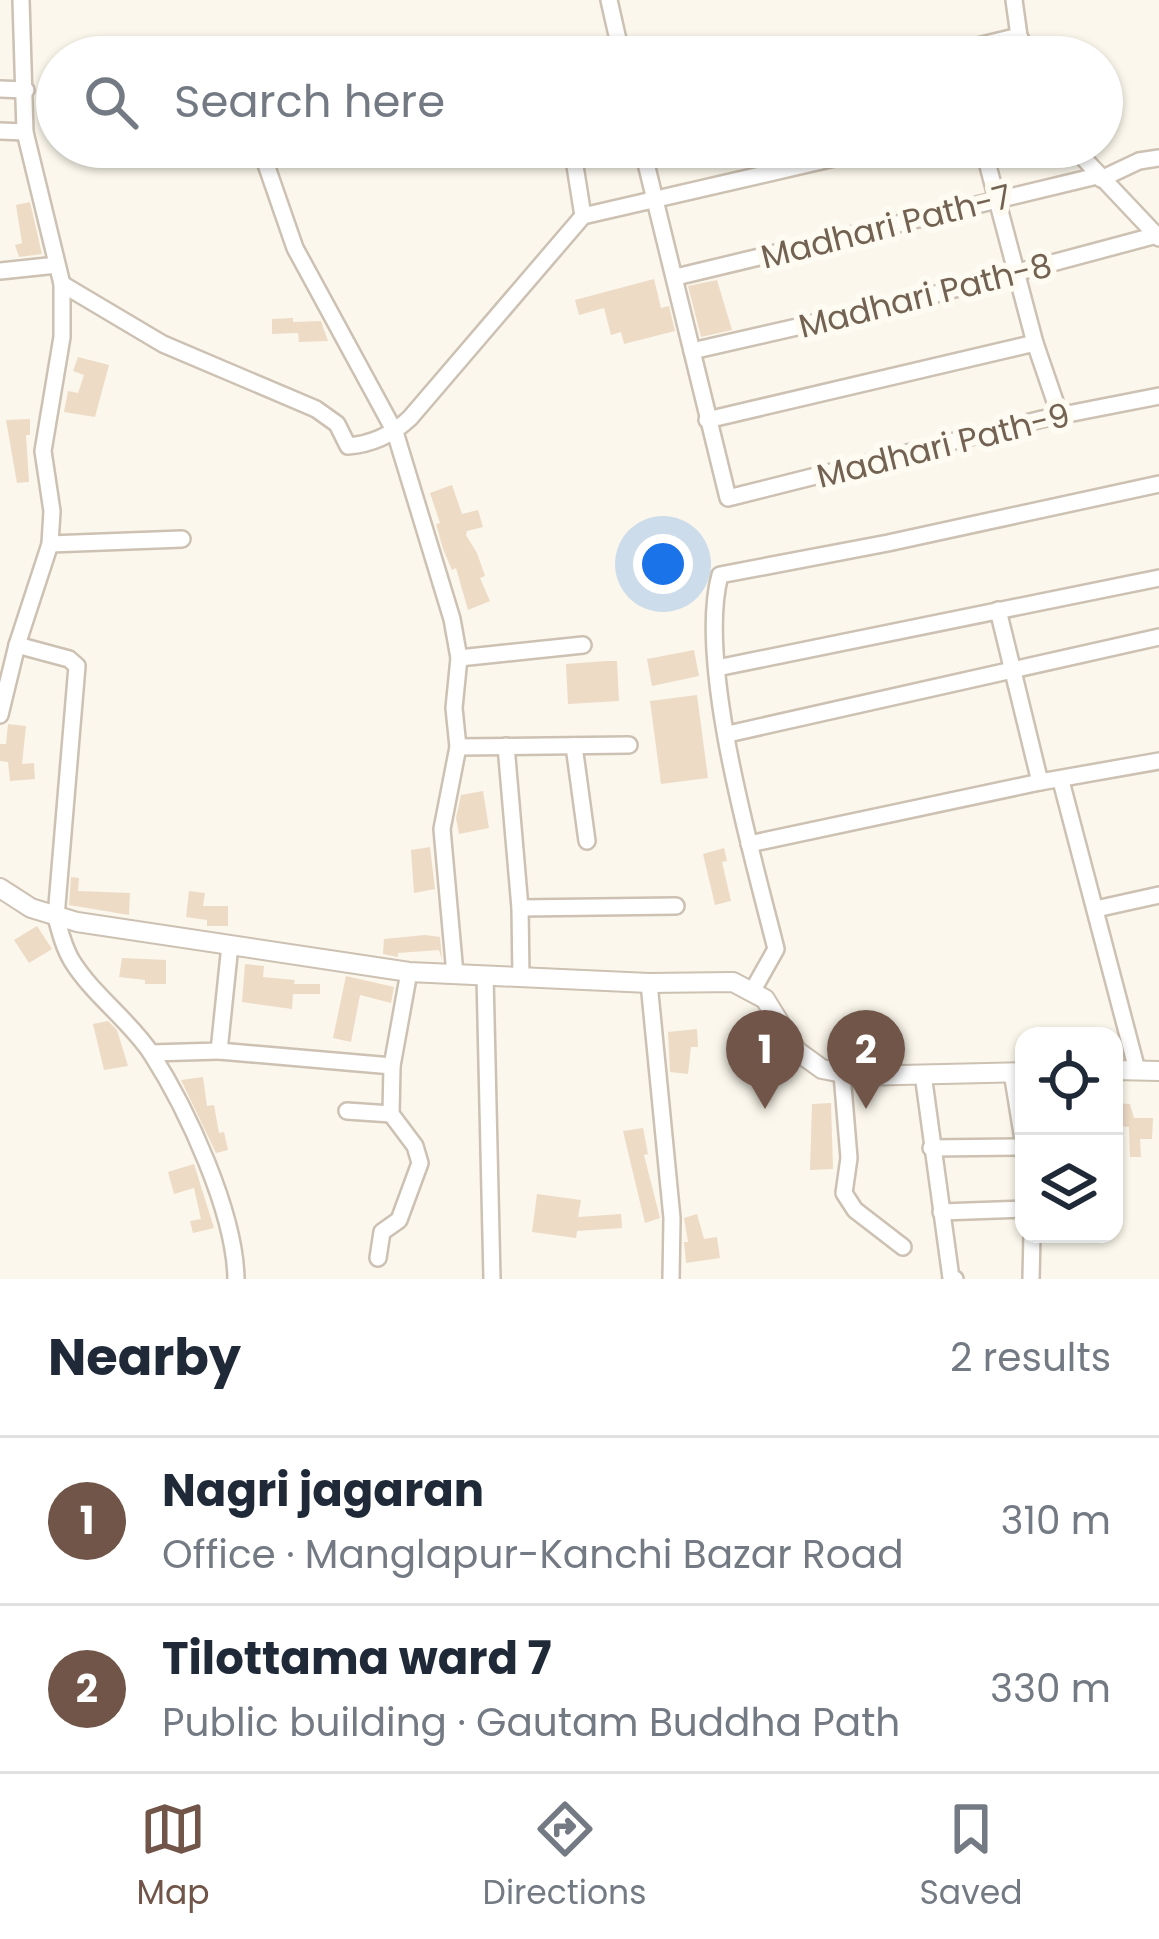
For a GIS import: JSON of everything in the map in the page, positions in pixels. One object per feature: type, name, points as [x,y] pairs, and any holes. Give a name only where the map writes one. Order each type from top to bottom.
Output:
[{"type":"street","points":[[21,0],[26,89],[36,154]]},
{"type":"street","points":[[609,0],[614,36]]},
{"type":"street","points":[[1014,0],[1019,36]]},
{"type":"street","points":[[0,88],[26,89]]},
{"type":"street","points":[[0,131],[31,128]]},
{"type":"street","name":"Madhari Path-7","points":[[1123,168],[1159,158]]},
{"type":"street","points":[[0,715],[50,544],[52,511],[43,451],[62,337],[62,284],[39,168]]},
{"type":"street","points":[[267,168],[295,248],[395,432],[452,619],[459,658],[454,708],[458,747],[442,829],[455,974]]},
{"type":"street","points":[[575,168],[583,216]]},
{"type":"street","points":[[647,168],[707,420],[1035,343]]},
{"type":"street","points":[[62,284],[164,344],[316,409],[338,424],[348,446],[364,445],[395,432],[583,216],[788,168]]},
{"type":"street","points":[[989,168],[1035,343],[1060,416]]},
{"type":"street","points":[[1090,168],[1158,236]]},
{"type":"street","name":"Madhari Path-7","points":[[676,277],[1099,178],[1123,168]]},
{"type":"street","name":"Madhari Path-8","points":[[692,351],[1158,236]]},
{"type":"street","points":[[0,271],[57,265]]},
{"type":"street","name":"Madhari Path-9","points":[[707,420],[728,498],[1159,395]]},
{"type":"street","points":[[753,990],[776,949],[749,844],[717,668],[715,596],[720,575],[1159,484]]},
{"type":"street","points":[[50,544],[182,539]]},
{"type":"street","points":[[717,668],[1159,578]]},
{"type":"street","points":[[998,610],[1040,782]]},
{"type":"street","points":[[728,734],[1159,637]]},
{"type":"street","points":[[17,645],[69,659],[77,666],[56,917],[73,962],[151,1053],[210,1172],[228,1225],[236,1279]]},
{"type":"street","points":[[459,658],[583,645]]},
{"type":"street","points":[[506,746],[521,977]]},
{"type":"street","points":[[574,746],[586,841]]},
{"type":"street","points":[[458,747],[629,746]]},
{"type":"street","points":[[749,844],[1159,761]]},
{"type":"street","points":[[1061,781],[1136,1070]]},
{"type":"street","points":[[0,888],[56,917],[409,972],[649,983],[717,980],[753,990],[766,999],[809,1063],[842,1074],[1015,1072]]},
{"type":"street","points":[[1096,909],[1159,895]]},
{"type":"street","points":[[520,908],[676,906]]},
{"type":"street","points":[[219,1051],[230,945]]},
{"type":"street","points":[[378,1258],[382,1232],[400,1220],[419,1163],[415,1146],[391,1114],[392,1066],[409,972]]},
{"type":"street","points":[[485,976],[492,1279]]},
{"type":"street","points":[[649,983],[672,1218],[671,1279]]},
{"type":"street","points":[[151,1053],[219,1051],[392,1066]]},
{"type":"street","points":[[1123,1070],[1159,1071]]},
{"type":"street","points":[[842,1074],[849,1158],[844,1193],[855,1210],[903,1247]]},
{"type":"street","points":[[922,1074],[940,1212],[951,1278],[955,1279]]},
{"type":"street","points":[[347,1111],[391,1114]]},
{"type":"street","points":[[931,1148],[1015,1147]]},
{"type":"street","points":[[940,1212],[1015,1209]]},
{"type":"street","points":[[1016,1279],[1031,1278],[1032,1243]]},
{"type":"building","points":[[30,202],[42,254],[19,257],[15,245],[22,243],[16,205]]},
{"type":"building","points":[[654,279],[661,308],[669,306],[675,331],[624,344],[621,332],[611,335],[604,308],[579,315],[575,300]]},
{"type":"building","points":[[717,280],[732,330],[701,337],[688,286]]},
{"type":"building","points":[[293,318],[293,322],[321,321],[328,341],[299,342],[298,333],[272,334],[272,319]]},
{"type":"building","points":[[78,357],[109,365],[95,417],[64,412],[68,391],[78,393],[84,375],[73,371]]},
{"type":"building","points":[[30,419],[30,435],[26,435],[29,482],[17,483],[6,420]]},
{"type":"building","points":[[452,485],[462,514],[478,510],[483,527],[466,535],[477,553],[485,576],[480,578],[490,601],[468,610],[456,568],[452,570],[443,549],[430,493]]},
{"type":"building","points":[[694,650],[699,676],[652,686],[647,659]]},
{"type":"building","points":[[617,661],[619,701],[568,704],[566,664]]},
{"type":"building","points":[[697,695],[708,778],[661,784],[650,701]]},
{"type":"building","points":[[8,724],[26,726],[22,764],[34,763],[35,779],[10,781],[8,762],[0,761]]},
{"type":"building","points":[[483,791],[489,828],[459,834],[456,818],[461,795]]},
{"type":"building","points":[[430,847],[435,889],[414,893],[411,850]]},
{"type":"building","points":[[724,848],[727,861],[722,862],[731,901],[715,905],[703,854]]},
{"type":"building","points":[[71,877],[79,878],[78,891],[130,893],[129,915],[69,905]]},
{"type":"building","points":[[189,891],[205,893],[203,906],[228,906],[228,926],[207,926],[207,920],[186,917]]},
{"type":"building","points":[[37,926],[52,949],[29,963],[14,940]]},
{"type":"building","points":[[440,937],[442,960],[439,950],[398,953],[398,957],[383,954],[384,939]]},
{"type":"building","points":[[122,958],[166,960],[166,984],[119,977]]},
{"type":"building","points":[[245,964],[264,966],[263,977],[320,984],[320,994],[293,994],[292,1009],[242,1002]]},
{"type":"building","points":[[346,976],[394,987],[391,1003],[360,995],[351,1042],[333,1038]]},
{"type":"building","points":[[108,1021],[117,1030],[128,1066],[104,1070],[93,1024]]},
{"type":"building","points":[[697,1029],[698,1047],[691,1047],[688,1074],[670,1072],[668,1032]]},
{"type":"building","points":[[203,1077],[207,1106],[214,1105],[228,1150],[216,1153],[181,1080]]},
{"type":"building","points":[[831,1103],[833,1169],[810,1170],[812,1104]]},
{"type":"building","points":[[1123,1104],[1130,1104],[1134,1118],[1153,1118],[1152,1139],[1140,1139],[1141,1157],[1130,1157],[1129,1127],[1123,1126]]},
{"type":"building","points":[[643,1128],[648,1154],[644,1155],[660,1218],[645,1223],[623,1131]]},
{"type":"building","points":[[194,1164],[214,1228],[193,1233],[190,1221],[201,1219],[194,1188],[174,1194],[168,1172]]},
{"type":"building","points":[[537,1194],[581,1200],[578,1217],[621,1214],[622,1228],[577,1231],[576,1238],[532,1232]]},
{"type":"building","points":[[697,1214],[704,1239],[717,1237],[720,1258],[686,1263],[684,1218]]},
{"type":"place","name":"Nagri jagaran","points":[[765,1109]]},
{"type":"place","name":"Tilottama ward 7","points":[[866,1109]]}]
